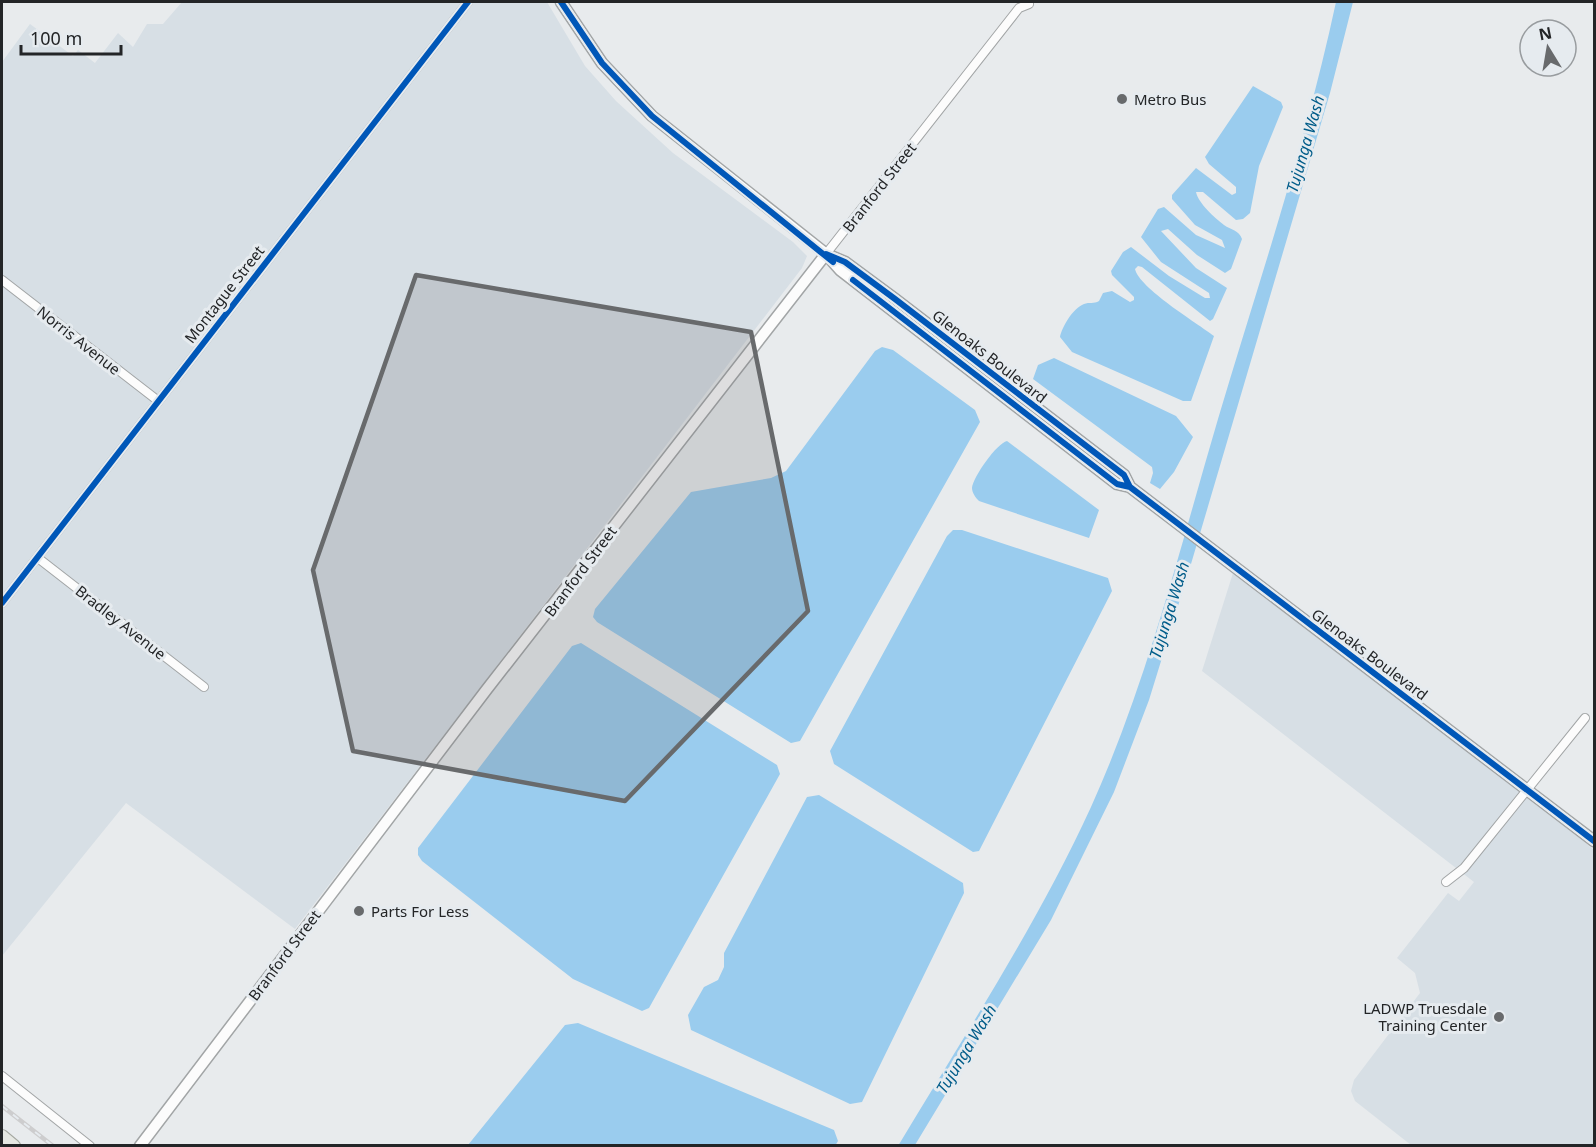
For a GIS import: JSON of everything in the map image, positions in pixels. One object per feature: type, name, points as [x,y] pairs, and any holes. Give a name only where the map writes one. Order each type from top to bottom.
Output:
[{"type":"main road","name":"Glenoaks Boulevard","points":[[561,2],[602,63],[652,116],[826,254],[845,262],[997,384],[1124,476],[1130,487],[1594,841]]},
{"type":"main road","name":"Branford Street","points":[[140,1146],[480,697],[826,254]]},
{"type":"main road","points":[[2,1136],[14,1146]]},
{"type":"street","name":"Montague Street","points":[[2,603],[157,400],[468,2]]},
{"type":"street","name":"Branford Street","points":[[826,254],[1019,8],[1029,4]]},
{"type":"street","name":"Norris Avenue","points":[[2,280],[157,400]]},
{"type":"street","name":"Bradley Avenue","points":[[38,558],[204,687]]},
{"type":"street","points":[[1446,882],[1464,868],[1585,718]]},
{"type":"street","points":[[2,1077],[90,1146]]},
{"type":"highlighted area","points":[[416,275],[751,332],[808,611],[625,801],[353,751],[313,570]]},
{"type":"shaded area","points":[[182,2],[547,2],[585,66],[616,101],[673,153],[793,242],[807,256],[802,268],[295,929],[126,803],[2,956],[2,62],[30,24],[73,56],[78,50],[95,63],[118,33],[133,47],[147,24],[163,24]]},
{"type":"shaded area","points":[[1233,573],[1524,792],[1594,850],[1594,1145],[1411,1145],[1355,1101],[1351,1091],[1354,1080],[1420,993],[1415,973],[1397,958],[1448,893],[1459,901],[1474,882],[1202,671]]},
{"type":"water","name":"Tujunga Wash","points":[[1336,2],[1353,2],[1330,93],[1149,700],[1114,792],[1051,920],[915,1145],[898,1146],[1024,937],[1070,851],[1111,760],[1146,664],[1281,212],[1311,107]]},
{"type":"water","points":[[1253,86],[1281,102],[1283,107],[1259,166],[1250,213],[1243,219],[1236,220],[1203,192],[1196,192],[1200,201],[1212,214],[1241,236],[1242,239],[1231,269],[1225,273],[1197,255],[1168,229],[1161,231],[1196,268],[1227,288],[1213,319],[1210,321],[1142,267],[1138,266],[1135,269],[1139,277],[1157,295],[1214,336],[1191,401],[1183,401],[1072,352],[1060,337],[1063,328],[1076,309],[1084,304],[1099,301],[1103,293],[1112,291],[1130,302],[1134,300],[1134,297],[1112,275],[1111,271],[1123,252],[1131,247],[1169,276],[1205,298],[1210,298],[1209,293],[1161,262],[1141,237],[1158,209],[1164,207],[1196,235],[1225,248],[1222,240],[1195,225],[1172,199],[1172,195],[1196,168],[1232,195],[1236,193],[1236,187],[1209,164],[1205,157]]},
{"type":"water","points":[[882,347],[893,350],[975,410],[980,422],[800,741],[791,743],[597,622],[593,617],[595,609],[691,492],[771,478],[786,471],[875,351]]},
{"type":"water","points":[[1054,358],[1176,416],[1193,437],[1174,472],[1160,489],[1150,483],[1152,467],[1033,379],[1038,365]]},
{"type":"water","points":[[1007,441],[1099,510],[1089,538],[979,501],[973,494],[972,488],[976,476],[997,448]]},
{"type":"water","points":[[953,530],[962,530],[1108,578],[1112,591],[979,851],[973,852],[834,764],[830,751],[947,536]]},
{"type":"water","points":[[581,643],[777,765],[780,774],[649,1008],[642,1011],[573,979],[422,861],[418,855],[418,848],[572,646]]},
{"type":"water","points":[[819,795],[963,883],[964,893],[862,1102],[850,1104],[691,1030],[688,1015],[704,987],[718,980],[724,967],[724,953],[807,797]]},
{"type":"water","points":[[578,1023],[834,1130],[838,1141],[835,1146],[468,1145],[565,1025]]},
{"type":"railway","points":[[2,1106],[53,1146]]},
{"type":"cycle path","points":[[2,603],[468,2]]},
{"type":"cycle path","points":[[561,2],[602,63],[652,116],[833,262]]},
{"type":"cycle path","points":[[826,254],[845,262],[895,299],[1124,475],[1130,487],[1594,841]]},
{"type":"cycle path","points":[[853,280],[1117,484],[1130,487]]},
{"type":"place","name":"Metro Bus","points":[[1122,99]]},
{"type":"place","name":"Parts For Less","points":[[359,911]]},
{"type":"place","name":"LADWP Truesdale Training Center","points":[[1499,1017]]}]
